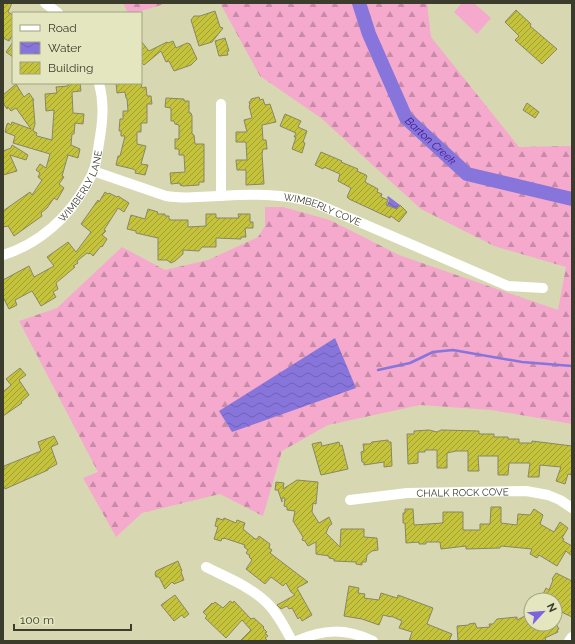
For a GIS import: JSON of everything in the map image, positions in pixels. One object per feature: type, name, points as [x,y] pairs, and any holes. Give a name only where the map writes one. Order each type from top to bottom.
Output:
[{"type":"street","points":[[45,3],[57,12]]},
{"type":"street","name":"WIMBERLY LANE","points":[[3,255],[14,252],[40,237],[61,220],[78,200],[93,172],[98,152],[104,115],[98,84]]},
{"type":"street","points":[[220,196],[221,104]]},
{"type":"street","name":"WIMBERLY COVE","points":[[93,172],[166,196],[177,198],[277,196],[301,199],[322,206],[508,286],[543,288]]},
{"type":"street","name":"CHALK ROCK COVE","points":[[350,500],[407,493],[526,491],[548,495],[560,500],[572,508]]},
{"type":"street","points":[[206,567],[248,589],[267,602],[280,619],[292,641]]},
{"type":"street","points":[[296,641],[307,636],[327,631],[363,636],[373,641]]},
{"type":"street","points":[[569,641],[572,637]]},
{"type":"green space","points":[[123,3],[168,3],[137,12],[128,12]]},
{"type":"green space","points":[[220,3],[427,3],[431,37],[519,147],[572,146],[572,424],[492,410],[420,405],[328,425],[282,451],[263,516],[220,494],[142,513],[116,537],[83,478],[98,472],[19,321],[57,308],[122,247],[165,270],[208,260],[258,237],[265,226],[265,207],[283,207],[330,220],[399,255],[558,310],[566,267],[494,246],[421,209],[321,118],[260,76]]},
{"type":"green space","points":[[462,3],[474,3],[491,18],[477,34],[454,12]]},
{"type":"water","points":[[388,196],[400,205],[396,209],[387,205],[389,200],[387,198]]},
{"type":"water","points":[[335,338],[356,388],[232,432],[219,411]]},
{"type":"building","points":[[3,3],[12,3],[8,12],[12,14],[12,36],[9,41],[3,38]]},
{"type":"building","points":[[516,10],[531,24],[530,26],[557,49],[542,64],[515,40],[519,36],[505,22]]},
{"type":"building","points":[[215,11],[220,27],[223,28],[212,42],[199,46],[191,20],[194,16],[200,16]]},
{"type":"building","points":[[225,38],[229,51],[227,51],[228,55],[219,56],[215,41]]},
{"type":"building","points":[[173,41],[176,48],[187,43],[190,44],[197,59],[191,65],[174,71],[169,61],[166,62],[161,51],[144,65],[142,63],[142,42],[149,51],[167,42]]},
{"type":"building","points":[[12,43],[12,56],[6,52]]},
{"type":"building","points":[[16,84],[24,97],[29,93],[34,100],[35,124],[33,131],[37,133],[37,136],[52,140],[54,110],[46,111],[45,94],[57,93],[56,87],[68,86],[68,84],[80,84],[81,91],[72,92],[73,113],[84,114],[83,124],[75,123],[74,134],[72,134],[71,145],[80,149],[78,158],[68,155],[62,176],[64,177],[59,184],[64,188],[57,200],[54,198],[47,208],[41,213],[42,216],[14,236],[8,226],[3,227],[3,211],[30,192],[32,195],[42,180],[38,177],[40,173],[36,170],[40,164],[46,168],[50,154],[13,143],[15,136],[5,132],[8,123],[11,125],[12,122],[31,129],[16,108],[11,111],[8,107],[7,109],[3,103],[3,95]]},
{"type":"building","points":[[116,84],[141,84],[142,88],[146,87],[147,96],[151,96],[152,104],[147,104],[147,123],[141,123],[141,132],[137,132],[137,144],[146,146],[141,164],[148,165],[145,175],[135,173],[136,171],[133,169],[116,165],[125,136],[121,136],[121,131],[119,131],[120,119],[123,119],[123,111],[128,111],[125,92],[117,93]]},
{"type":"building","points":[[259,97],[260,100],[263,99],[265,105],[270,104],[276,122],[262,125],[263,140],[266,140],[267,149],[263,149],[262,154],[264,184],[246,185],[246,170],[237,170],[236,160],[247,160],[246,142],[236,142],[236,132],[247,132],[244,120],[252,118],[249,102],[251,99]]},
{"type":"building","points":[[166,98],[184,99],[184,101],[189,101],[189,113],[191,113],[192,116],[192,134],[194,135],[195,144],[204,144],[204,182],[199,182],[199,185],[183,186],[180,185],[180,183],[171,184],[170,173],[185,172],[184,155],[179,155],[179,149],[175,149],[175,139],[179,139],[179,125],[175,124],[174,121],[171,121],[171,108],[165,107]]},
{"type":"building","points":[[527,103],[539,112],[535,118],[523,110]]},
{"type":"building","points":[[285,114],[301,121],[298,127],[307,131],[303,142],[305,143],[302,153],[292,149],[296,133],[280,126]]},
{"type":"building","points":[[12,145],[28,155],[26,160],[10,155],[17,171],[3,175],[3,151],[11,148]]},
{"type":"building","points":[[321,152],[358,169],[357,171],[367,176],[365,182],[378,189],[377,192],[382,194],[381,197],[388,200],[386,205],[397,209],[400,205],[407,212],[399,222],[391,216],[390,218],[349,199],[347,197],[351,188],[338,181],[340,174],[315,165]]},
{"type":"building","points":[[105,192],[117,197],[118,196],[129,203],[124,212],[118,208],[104,230],[106,231],[102,235],[107,239],[102,247],[101,246],[93,256],[90,253],[87,253],[77,261],[78,263],[73,266],[75,267],[56,283],[58,289],[53,292],[56,297],[41,306],[32,291],[15,300],[17,305],[9,309],[3,297],[3,280],[29,266],[34,277],[54,266],[47,257],[68,242],[76,252],[91,232],[81,224]]},
{"type":"building","points":[[148,209],[158,212],[157,214],[165,214],[165,216],[169,216],[169,219],[171,220],[188,220],[188,227],[206,226],[206,214],[216,214],[216,218],[239,218],[238,214],[250,214],[250,222],[253,222],[253,228],[245,228],[246,237],[241,237],[241,239],[216,238],[216,247],[202,247],[199,251],[183,250],[183,254],[171,263],[167,260],[158,260],[158,238],[136,233],[136,231],[127,229],[131,215],[145,219]]},
{"type":"building","points":[[20,368],[26,375],[19,380],[29,395],[21,402],[22,403],[3,416],[3,392],[11,385],[6,379]]},
{"type":"building","points":[[429,430],[437,432],[441,430],[479,431],[479,434],[494,434],[494,437],[519,439],[519,443],[532,443],[532,441],[572,446],[572,475],[568,474],[565,484],[556,481],[561,467],[540,465],[539,477],[528,477],[530,463],[509,463],[508,475],[498,475],[498,456],[478,456],[479,471],[468,471],[468,451],[447,453],[447,468],[437,468],[437,450],[425,450],[425,452],[418,452],[418,463],[408,464],[407,434],[414,434],[414,431]]},
{"type":"building","points":[[54,436],[58,444],[51,447],[57,464],[48,470],[5,489],[3,485],[4,466],[41,451],[38,442]]},
{"type":"building","points":[[388,440],[388,442],[391,442],[392,466],[384,467],[384,462],[364,465],[364,462],[362,462],[361,452],[364,451],[363,444]]},
{"type":"building","points":[[321,442],[322,446],[339,442],[340,446],[342,445],[348,469],[321,475],[312,444]]},
{"type":"building","points":[[297,480],[318,482],[316,504],[313,503],[312,512],[319,523],[329,517],[332,524],[329,526],[326,533],[340,547],[341,529],[364,529],[364,537],[377,538],[378,550],[372,551],[367,555],[366,562],[362,562],[362,565],[356,564],[356,562],[334,561],[334,559],[329,558],[329,556],[316,554],[316,542],[308,546],[305,541],[302,540],[303,537],[293,521],[295,511],[287,510],[287,507],[284,506],[285,498],[282,498],[282,502],[278,490],[275,490],[276,482],[284,483],[283,489]]},
{"type":"building","points":[[491,507],[501,507],[501,523],[517,525],[518,514],[530,515],[534,509],[543,515],[540,524],[554,532],[560,522],[568,528],[562,538],[564,539],[563,541],[572,546],[572,556],[566,551],[557,566],[539,555],[537,558],[530,554],[532,549],[501,546],[500,548],[466,549],[466,546],[441,549],[440,542],[426,542],[426,544],[419,544],[419,542],[406,543],[405,523],[403,523],[403,513],[405,513],[405,509],[413,509],[414,525],[442,523],[443,512],[463,512],[463,530],[480,530],[480,524],[490,524]]},
{"type":"building","points":[[217,518],[223,520],[224,518],[236,523],[237,520],[245,523],[243,529],[255,539],[259,536],[270,544],[269,548],[272,550],[270,553],[308,582],[297,588],[312,615],[302,621],[300,617],[298,619],[292,608],[289,609],[287,606],[281,609],[277,605],[295,595],[291,592],[286,583],[283,586],[271,577],[265,584],[246,569],[252,560],[246,553],[248,550],[244,547],[245,545],[224,538],[222,538],[221,541],[214,539],[218,527],[215,526]]},
{"type":"building","points":[[178,561],[184,580],[174,584],[172,582],[165,589],[159,577],[156,577],[156,571]]},
{"type":"building","points":[[556,573],[572,581],[572,617],[563,613],[563,592],[544,592],[546,588],[549,590],[553,580],[552,579]]},
{"type":"building","points":[[349,586],[359,588],[358,593],[365,594],[364,598],[379,600],[381,593],[397,598],[398,595],[433,608],[427,624],[452,634],[449,641],[409,641],[412,632],[399,628],[402,621],[391,616],[383,615],[379,625],[362,619],[344,616]]},
{"type":"building","points":[[175,595],[189,614],[184,618],[182,615],[174,621],[161,605]]},
{"type":"building","points":[[230,601],[233,603],[234,601],[251,619],[254,618],[264,627],[263,628],[267,632],[265,633],[268,636],[265,638],[268,641],[240,641],[251,630],[242,620],[226,638],[205,618],[207,616],[203,612],[212,603],[213,604],[215,602],[223,608]]},
{"type":"building","points":[[517,617],[517,620],[523,617],[523,632],[558,632],[545,638],[546,641],[458,641],[457,626],[475,623],[477,628],[490,627],[489,624],[493,624],[497,619]]},
{"type":"waterway","name":"Barton Creek","points":[[359,3],[369,34],[406,118],[467,174],[572,199]]},
{"type":"waterway","points":[[378,370],[410,363],[433,352],[453,350],[522,362],[572,366]]}]
